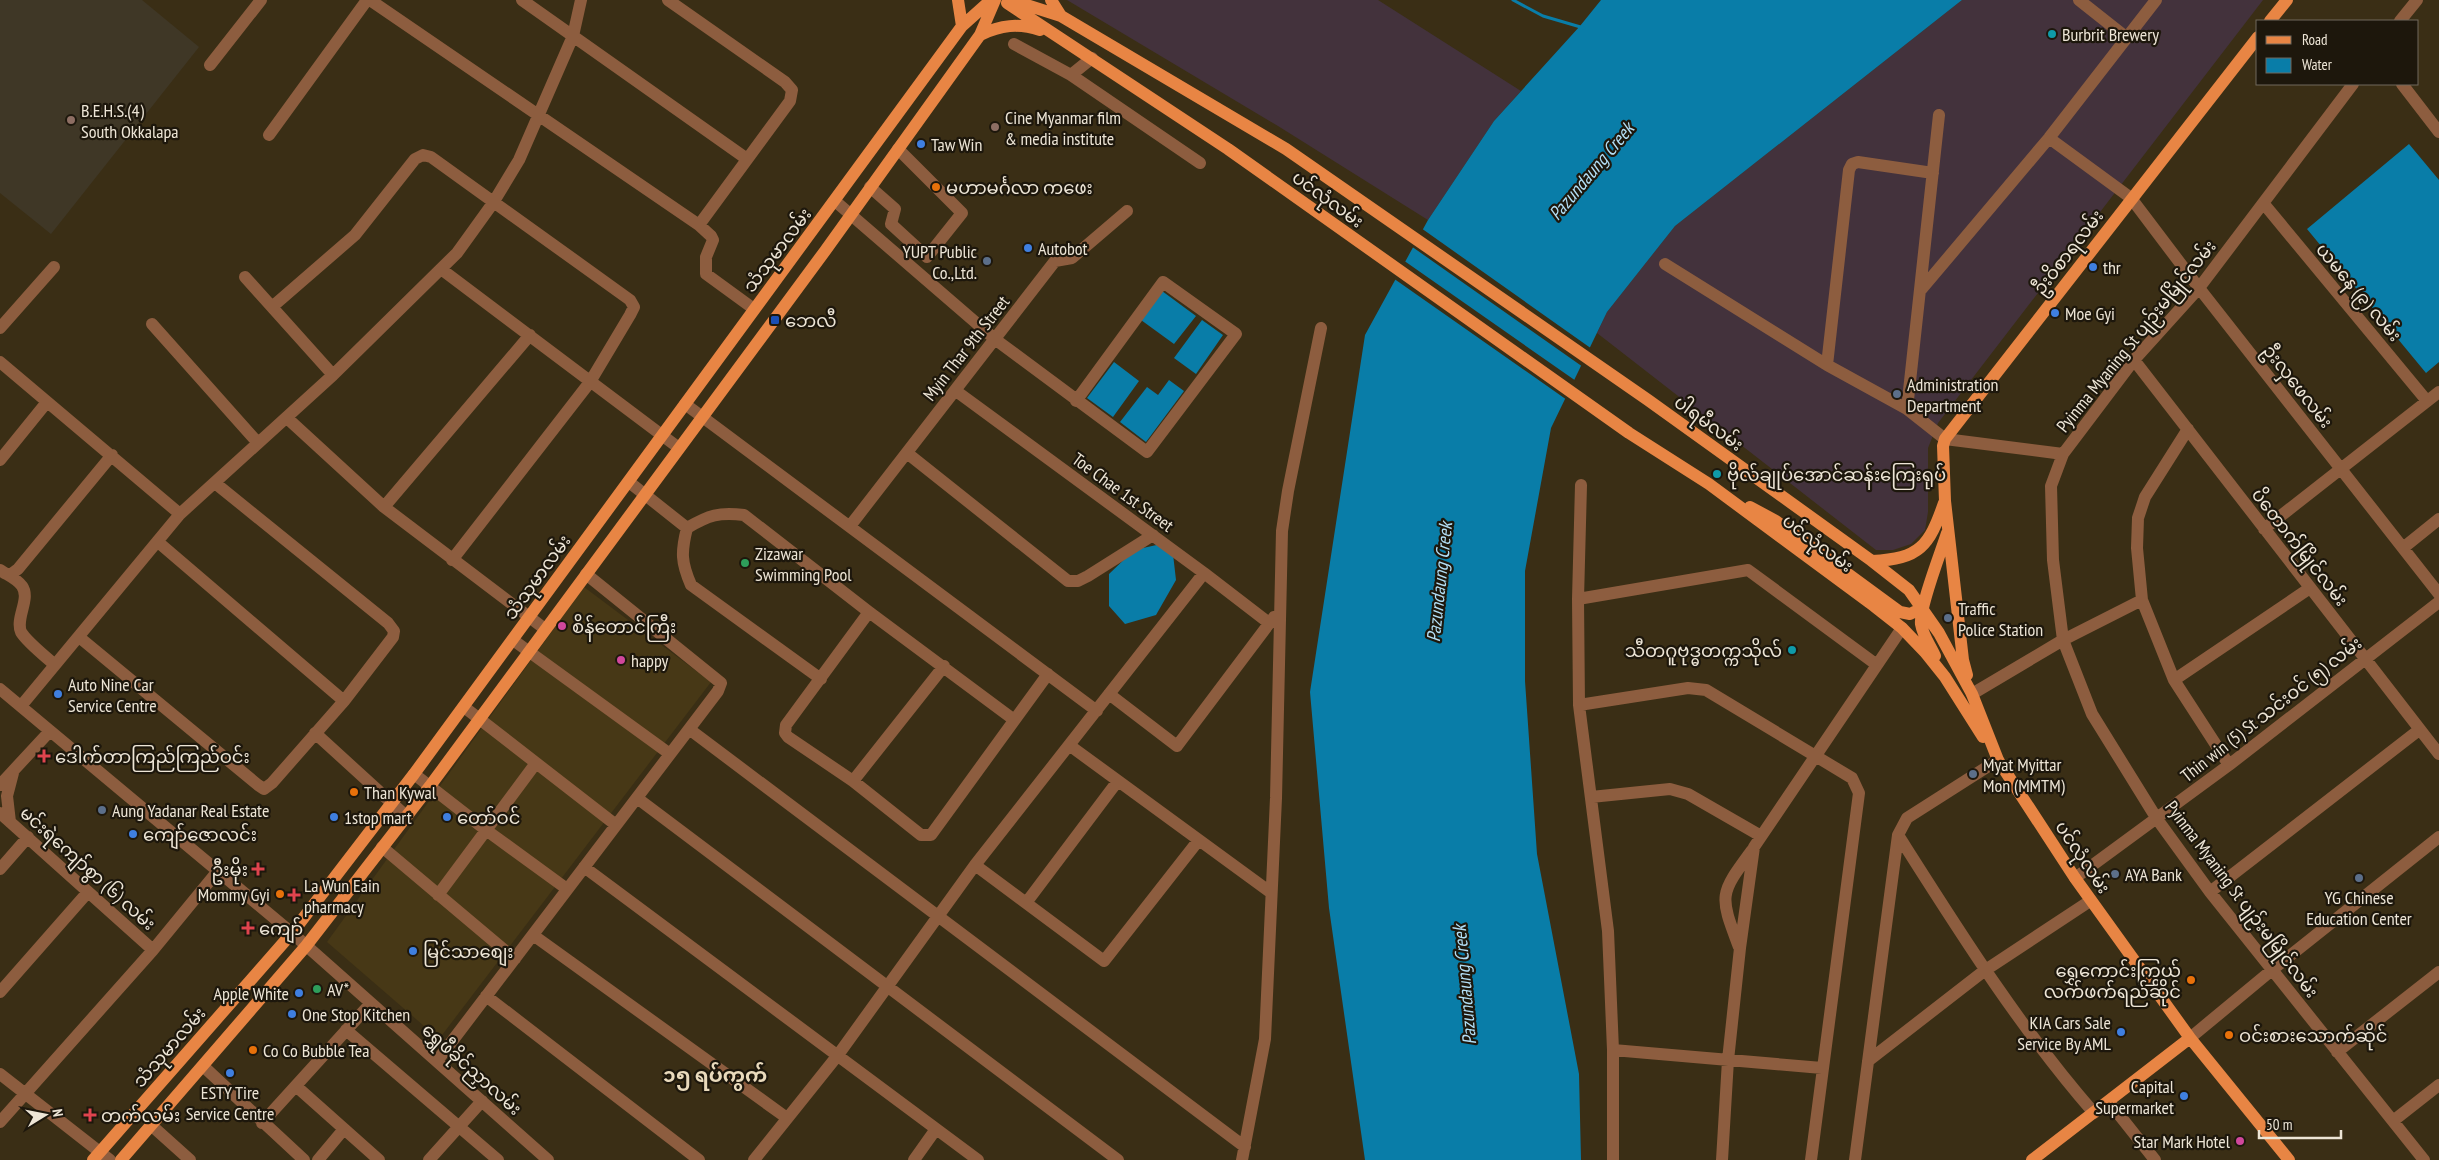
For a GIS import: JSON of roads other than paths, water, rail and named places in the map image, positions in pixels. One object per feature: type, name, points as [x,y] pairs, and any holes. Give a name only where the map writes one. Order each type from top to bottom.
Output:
[{"type":"main road","points":[[958,0],[962,26]]},
{"type":"main road","name":"သံသုမာလမ်း","points":[[102,1157],[292,933],[464,707],[962,26],[993,0]]},
{"type":"main road","name":"သံသုမာလမ်း","points":[[121,1160],[306,946],[430,786],[792,295],[980,35],[993,0]]},
{"type":"main road","name":"ပင်လုံလမ်း","points":[[1003,0],[1228,149],[1629,433],[1709,484],[1902,628],[1944,677]]},
{"type":"main road","name":"ပင်လုံလမ်း","points":[[1011,0],[1061,16],[1286,149],[1368,204],[1648,400]]},
{"type":"main road","points":[[1051,0],[1061,16]]},
{"type":"main road","points":[[2271,20],[2287,0]]},
{"type":"main road","points":[[980,35],[993,29],[1011,25],[1026,25],[1052,34]]},
{"type":"main road","name":"ဦးဝိစာရလမ်း","points":[[1945,439],[2256,40]]},
{"type":"main road","points":[[773,282],[792,295]]},
{"type":"main road","name":"ပါရမီလမ်း","points":[[1648,400],[1872,561]]},
{"type":"main road","points":[[1945,439],[1943,453],[1945,501],[1963,660],[1972,694]]},
{"type":"main road","points":[[1709,484],[1776,521],[1900,612],[1910,614],[1922,608]]},
{"type":"main road","points":[[1872,561],[1890,560],[1911,554],[1921,548],[1935,528],[1945,501]]},
{"type":"main road","points":[[1948,528],[1922,608],[1921,622],[1924,636],[1944,677],[1998,760]]},
{"type":"main road","name":"ပင်လုံလမ်း","points":[[1872,561],[1909,590],[1939,633],[1972,694],[1998,760],[2090,901],[2190,1038],[2289,1160]]},
{"type":"main road","points":[[2039,1158],[2190,1038]]},
{"type":"street","points":[[210,65],[261,0]]},
{"type":"street","points":[[269,135],[368,0],[699,225],[712,236],[713,240],[706,257],[706,274],[754,309]]},
{"type":"street","points":[[522,0],[747,159]]},
{"type":"street","points":[[21,706],[180,514],[333,375],[457,253],[493,203],[519,160],[540,116],[573,36],[581,0]]},
{"type":"street","points":[[668,0],[785,82],[792,90],[790,100],[699,225]]},
{"type":"street","points":[[2079,0],[2127,38]]},
{"type":"street","points":[[1920,291],[2050,138],[2156,0]]},
{"type":"street","points":[[2401,20],[2416,0]]},
{"type":"street","points":[[1014,44],[1071,75],[1200,163]]},
{"type":"street","points":[[1071,75],[1092,58]]},
{"type":"street","name":"Pyinma Myaning St ပျဉ်းမမြိုင်လမ်း","points":[[2352,85],[2199,288],[2134,360],[2063,454],[2051,486],[2053,560],[2063,640],[2092,714],[2157,819],[2210,892],[2424,1160]]},
{"type":"street","points":[[2403,85],[2439,132]]},
{"type":"street","points":[[1907,409],[1938,115]]},
{"type":"street","name":"ဦးလှဖေလမ်း","points":[[2050,138],[2131,198],[2199,288],[2439,594]]},
{"type":"street","points":[[870,187],[895,209],[891,224],[926,257],[962,212],[898,149]]},
{"type":"street","points":[[272,308],[355,235],[415,159],[423,155],[431,157],[630,300],[634,307],[590,382],[452,560]]},
{"type":"street","points":[[1827,365],[1852,164],[1858,162],[1933,173]]},
{"type":"street","points":[[835,200],[996,340],[1076,401],[1147,452],[1236,334],[1162,282],[1076,401]]},
{"type":"street","name":"ယမနေ (၉) လမ်း","points":[[2264,204],[2427,401]]},
{"type":"street","name":"Myin Thar 9th Street","points":[[850,526],[996,340],[1055,261],[1072,258],[1127,211]]},
{"type":"street","points":[[1665,264],[1827,365],[1907,409],[1945,439],[2063,454]]},
{"type":"street","points":[[0,328],[54,267]]},
{"type":"street","points":[[441,269],[678,448]]},
{"type":"street","points":[[245,277],[333,375]]},
{"type":"street","points":[[152,324],[258,443]]},
{"type":"street","points":[[1242,1160],[1265,1039],[1270,892],[1276,798],[1282,607],[1282,531],[1288,491],[1321,328]]},
{"type":"street","points":[[384,507],[530,336]]},
{"type":"street","name":"ပိတောက်မြိုင်လမ်း","points":[[2134,360],[2439,754]]},
{"type":"street","points":[[0,362],[180,514]]},
{"type":"street","name":"Toe Chae 1st Street","points":[[956,391],[1269,623]]},
{"type":"street","points":[[2264,529],[2439,392]]},
{"type":"street","points":[[0,460],[47,402]]},
{"type":"street","points":[[686,404],[1097,710]]},
{"type":"street","points":[[287,418],[384,507],[544,629]]},
{"type":"street","points":[[2188,429],[2144,497],[2138,518],[2137,548],[2142,600],[2174,680],[2229,765]]},
{"type":"street","points":[[906,453],[1068,581],[1078,581],[1088,576],[1152,535]]},
{"type":"street","points":[[5,572],[18,569],[112,455]]},
{"type":"street","points":[[629,482],[687,528]]},
{"type":"street","points":[[79,637],[264,789],[344,701],[393,637],[394,631],[388,623],[216,483]]},
{"type":"street","points":[[1581,485],[1578,599],[1580,705],[1608,931],[1613,1050],[1613,1160]]},
{"type":"street","points":[[821,679],[690,585],[682,564],[687,528],[703,518],[723,512],[744,515],[869,612],[1013,719]]},
{"type":"street","points":[[2403,548],[2439,519]]},
{"type":"street","points":[[158,542],[344,701]]},
{"type":"street","points":[[1578,599],[1748,570],[1877,665]]},
{"type":"street","points":[[5,572],[22,587],[25,594],[20,624],[21,633],[55,666]]},
{"type":"street","points":[[754,1160],[838,1055],[939,917],[974,865],[1204,573]]},
{"type":"street","points":[[437,1061],[718,691],[721,683],[586,574]]},
{"type":"street","points":[[2174,680],[2310,588]]},
{"type":"street","points":[[1972,694],[2063,640],[2142,600]]},
{"type":"street","name":"Thin win (5) St သင်းဝင် (၅) လမ်း","points":[[2075,878],[2229,765],[2439,602]]},
{"type":"street","points":[[1109,694],[1176,746],[1282,607]]},
{"type":"street","points":[[869,612],[786,725],[785,733],[788,737],[853,781],[921,835],[931,835],[1013,719],[1048,674]]},
{"type":"street","points":[[1740,948],[1728,917],[1724,897],[1729,881],[1902,628]]},
{"type":"street","points":[[513,640],[670,754]]},
{"type":"street","points":[[853,781],[944,666]]},
{"type":"street","points":[[1580,705],[1688,688],[1706,690],[1852,778],[1859,793],[1811,1160]]},
{"type":"street","name":"ရွှေဖီခိုင်ညှာလမ်း","points":[[0,689],[292,933],[548,1160]]},
{"type":"street","points":[[464,707],[616,825]]},
{"type":"street","points":[[689,729],[1245,1147]]},
{"type":"street","points":[[2210,892],[2419,730]]},
{"type":"street","points":[[0,785],[50,731]]},
{"type":"street","points":[[315,733],[406,816]]},
{"type":"street","points":[[1069,745],[1117,782],[1270,892]]},
{"type":"street","points":[[1855,1160],[1898,835],[1907,818],[1973,774],[1998,760]]},
{"type":"street","points":[[438,895],[536,763]]},
{"type":"street","points":[[10,822],[7,796],[14,771]]},
{"type":"street","points":[[414,774],[486,830],[568,889]]},
{"type":"street","points":[[1026,903],[1117,782]]},
{"type":"street","points":[[1591,797],[1670,789],[1688,794],[1758,841]]},
{"type":"street","points":[[637,798],[1118,1160]]},
{"type":"street","name":"မင်းရဲကျော်စွာ (၆) လမ်း","points":[[0,813],[153,950]]},
{"type":"street","points":[[1898,835],[1984,971],[2061,1074],[2094,1113]]},
{"type":"street","points":[[2190,1038],[2439,837]]},
{"type":"street","points":[[0,869],[28,838]]},
{"type":"street","points":[[974,865],[1104,961],[1198,841]]},
{"type":"street","points":[[1722,1160],[1728,1060],[1740,948],[1758,841]]},
{"type":"street","points":[[382,847],[515,959]]},
{"type":"street","points":[[584,867],[978,1160]]},
{"type":"street","points":[[0,1122],[153,950],[217,872]]},
{"type":"street","points":[[0,992],[88,892]]},
{"type":"street","points":[[1868,1061],[1984,971],[2090,901]]},
{"type":"street","points":[[533,935],[787,1118]]},
{"type":"street","points":[[2337,1052],[2439,972]]},
{"type":"street","points":[[486,996],[700,1160]]},
{"type":"street","points":[[262,1123],[297,1087],[371,1003]]},
{"type":"street","points":[[346,1030],[498,1160]]},
{"type":"street","points":[[1613,1050],[1822,1068]]},
{"type":"street","points":[[204,1066],[262,1123],[304,1160]]},
{"type":"street","points":[[0,1074],[25,1092],[102,1157]]},
{"type":"street","points":[[2393,1121],[2439,1085]]},
{"type":"street","points":[[297,1087],[380,1160]]},
{"type":"street","points":[[429,1160],[482,1101]]},
{"type":"street","points":[[2109,1102],[2155,1160]]},
{"type":"street","points":[[152,1125],[190,1160]]},
{"type":"street","points":[[318,1160],[344,1129]]},
{"type":"street","points":[[914,1160],[936,1129]]},
{"type":"water","name":"Pazundaung Creek","points":[[1601,0],[1962,0],[1675,226],[1607,312],[1551,428],[1525,571],[1525,681],[1537,854],[1579,1074],[1581,1160],[1365,1160],[1329,908],[1310,692],[1365,335],[1428,220],[1494,121]]},
{"type":"water","points":[[2409,144],[2439,180],[2439,362],[2426,373],[2307,229]]},
{"type":"water","points":[[1162,291],[1196,316],[1174,344],[1141,320]]},
{"type":"water","points":[[1202,320],[1223,335],[1196,374],[1174,358]]},
{"type":"water","points":[[1114,362],[1139,381],[1113,417],[1087,398]]},
{"type":"water","points":[[1169,380],[1184,391],[1146,442],[1120,422],[1147,387],[1158,395]]},
{"type":"water","points":[[1161,544],[1173,554],[1176,580],[1156,615],[1125,624],[1109,606],[1109,574],[1134,550]]},
{"type":"waterway","points":[[1513,0],[1543,16],[1584,28]]},
{"type":"place","name":"Burbrit Brewery","points":[[2052,34]]},
{"type":"place","name":"B.E.H.S.(4) South Okkalapa","points":[[71,120]]},
{"type":"place","name":"Cine Myanmar film & media institute","points":[[995,127]]},
{"type":"place","name":"Taw Win","points":[[921,144]]},
{"type":"place","name":"မဟာမင်္ဂလာ ကဖေး","points":[[936,187]]},
{"type":"place","name":"Autobot","points":[[1028,248]]},
{"type":"place","name":"YUPT Public Co.,Ltd.","points":[[987,261]]},
{"type":"place","name":"thr","points":[[2093,267]]},
{"type":"place","name":"Moe Gyi","points":[[2055,313]]},
{"type":"place","name":"ဘေလီ","points":[[775,320]]},
{"type":"place","name":"Administration Department","points":[[1897,394]]},
{"type":"place","name":"ဗိုလ်ချုပ်အောင်ဆန်းကြေးရုပ်","points":[[1717,474]]},
{"type":"place","name":"Zizawar Swimming Pool","points":[[745,563]]},
{"type":"place","name":"Traffic Police Station","points":[[1948,618]]},
{"type":"place","name":"စိန်တောင်ကြီး","points":[[562,626]]},
{"type":"place","name":"သီတဂူဗုဒ္ဓတက္ကသိုလ်","points":[[1792,650]]},
{"type":"place","name":"happy","points":[[621,660]]},
{"type":"place","name":"Auto Nine Car Service Centre","points":[[58,694]]},
{"type":"place","name":"ဒေါက်တာကြည်ကြည်ဝင်း","points":[[44,756]]},
{"type":"place","name":"Myat Myittar Mon (MMTM)","points":[[1973,774]]},
{"type":"place","name":"Than Kywal","points":[[354,792]]},
{"type":"place","name":"Aung Yadanar Real Estate","points":[[102,810]]},
{"type":"place","name":"1stop mart","points":[[334,817]]},
{"type":"place","name":"တော်ဝင်","points":[[447,817]]},
{"type":"place","name":"ကျော်ဇောလင်း","points":[[133,834]]},
{"type":"place","name":"ဦးမိုး","points":[[258,869]]},
{"type":"place","name":"AYA Bank","points":[[2115,874]]},
{"type":"place","name":"YG Chinese Education Center","points":[[2359,878]]},
{"type":"place","name":"Mommy Gyi","points":[[280,894]]},
{"type":"place","name":"La Wun Eain pharmacy","points":[[294,895]]},
{"type":"place","name":"ကျော်","points":[[248,928]]},
{"type":"place","name":"မြင်သာစျေး","points":[[413,951]]},
{"type":"place","name":"ရွှေကောင်းကြွယ် လက်ဖက်ရည်ဆိုင်","points":[[2191,980]]},
{"type":"place","name":"AV*","points":[[317,989]]},
{"type":"place","name":"Apple White","points":[[299,993]]},
{"type":"place","name":"One Stop Kitchen","points":[[292,1014]]},
{"type":"place","name":"KIA Cars Sale Service By AML","points":[[2121,1032]]},
{"type":"place","name":"ဝင်းစားသောက်ဆိုင်","points":[[2229,1035]]},
{"type":"place","name":"Co Co Bubble Tea","points":[[253,1050]]},
{"type":"place","name":"ESTY Tire Service Centre","points":[[230,1073]]},
{"type":"place","name":"Capital Supermarket","points":[[2184,1096]]},
{"type":"place","name":"တက်လမ်း","points":[[90,1115]]},
{"type":"place","name":"Star Mark Hotel","points":[[2240,1141]]},
{"type":"district","name":"၁၅ ရပ်ကွက်","points":[[715,1075]]}]
